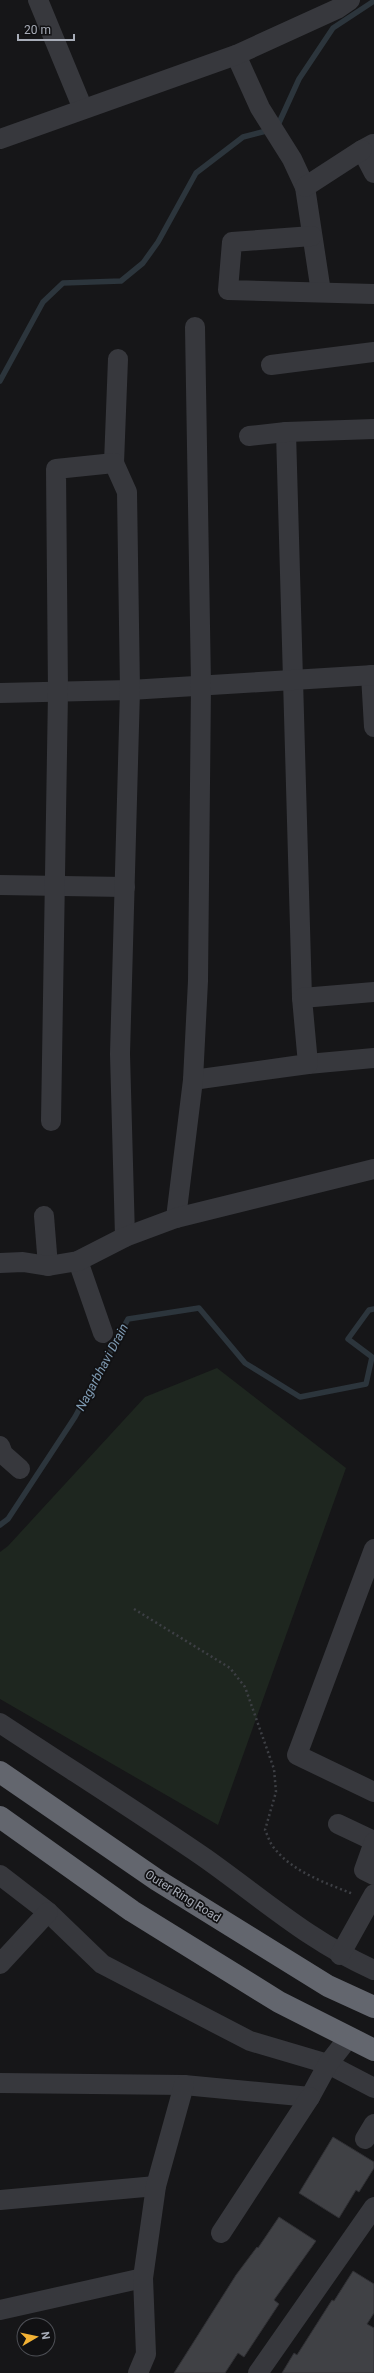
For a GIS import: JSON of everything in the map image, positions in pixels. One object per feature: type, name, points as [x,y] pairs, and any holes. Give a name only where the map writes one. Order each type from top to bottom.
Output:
[{"type":"highway","name":"Outer Ring Road","points":[[0,1772],[157,1880],[328,1986],[374,2007]]},
{"type":"highway","points":[[0,1817],[132,1911],[279,2002],[374,2050]]},
{"type":"street","points":[[38,0],[83,109]]},
{"type":"street","points":[[0,139],[236,55],[337,9],[350,0]]},
{"type":"street","points":[[236,55],[260,108],[292,159],[305,187],[321,292]]},
{"type":"street","points":[[305,187],[368,147],[374,173]]},
{"type":"street","points":[[312,236],[232,242],[228,290],[374,294]]},
{"type":"street","points":[[176,1218],[193,1080],[199,974],[201,685],[195,327]]},
{"type":"street","points":[[271,365],[374,352]]},
{"type":"street","points":[[118,359],[114,462],[127,492],[130,690],[120,1054],[126,1237]]},
{"type":"street","points":[[249,436],[286,432],[374,429]]},
{"type":"street","points":[[286,432],[302,998],[308,1064]]},
{"type":"street","points":[[51,1121],[58,692],[56,469],[114,462]]},
{"type":"street","points":[[0,692],[130,690],[373,675],[374,727]]},
{"type":"street","points":[[0,885],[125,887]]},
{"type":"street","points":[[302,998],[374,992]]},
{"type":"street","points":[[193,1080],[308,1064],[374,1058]]},
{"type":"street","points":[[0,1263],[23,1262],[48,1266],[78,1261],[126,1237],[176,1218],[374,1169]]},
{"type":"street","points":[[44,1216],[48,1266]]},
{"type":"street","points":[[78,1261],[103,1333]]},
{"type":"street","points":[[0,1446],[3,1454],[20,1469]]},
{"type":"street","points":[[374,1548],[297,1755],[374,1792]]},
{"type":"street","points":[[0,1723],[206,1859],[295,1926],[340,1955],[374,1970]]},
{"type":"street","points":[[338,1824],[374,1842],[364,1870],[374,1876]]},
{"type":"street","points":[[0,1875],[48,1912],[102,1964],[250,2041],[328,2064],[374,2088]]},
{"type":"street","points":[[340,1955],[372,1897]]},
{"type":"street","points":[[0,1964],[48,1912]]},
{"type":"street","points":[[221,2233],[310,2097],[328,2064],[349,2037]]},
{"type":"street","points":[[0,2083],[184,2085],[310,2097]]},
{"type":"street","points":[[138,2373],[146,2354],[144,2278],[156,2186],[184,2085]]},
{"type":"street","points":[[0,2200],[156,2186]]},
{"type":"street","points":[[258,2373],[374,2207]]},
{"type":"street","points":[[0,2310],[144,2278]]},
{"type":"path","points":[[134,1609],[230,1668],[245,1687],[274,1769],[276,1792],[265,1830],[274,1849],[292,1865],[318,1880],[372,1897]]},
{"type":"shaded area","points":[[217,1368],[346,1468],[218,1825],[0,1699],[0,1552],[8,1546],[145,1397]]},
{"type":"building","points":[[333,2137],[374,2162],[374,2168],[359,2192],[356,2190],[339,2218],[299,2193]]},
{"type":"building","points":[[279,2217],[316,2241],[274,2300],[279,2304],[244,2357],[238,2353],[225,2373],[174,2373],[236,2275],[257,2247],[258,2248]]},
{"type":"building","points":[[353,2271],[374,2284],[374,2313],[367,2324],[374,2328],[374,2373],[282,2373],[294,2353],[297,2355],[332,2300],[334,2301]]},
{"type":"waterway","points":[[0,381],[43,302],[63,283],[121,281],[143,263],[158,242],[196,173],[243,137],[270,130],[278,125],[299,79],[333,28],[374,1]]},
{"type":"waterway","name":"Nagarbhavi Drain","points":[[0,1525],[8,1519],[75,1417],[128,1319],[199,1308],[245,1363],[300,1397],[366,1384],[372,1357],[348,1339],[369,1310],[374,1309]]}]
